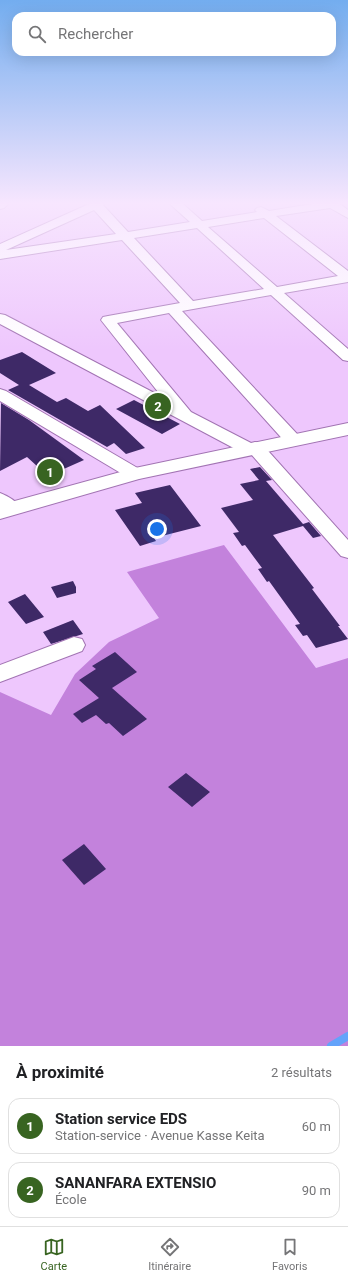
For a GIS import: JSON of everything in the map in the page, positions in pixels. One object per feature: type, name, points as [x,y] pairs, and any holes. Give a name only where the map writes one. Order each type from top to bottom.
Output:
[{"type":"main road","points":[[4,506],[135,474],[347,429]]},
{"type":"street","points":[[0,255],[14,253]]},
{"type":"street","points":[[140,253],[190,306]]},
{"type":"street","points":[[231,253],[348,357]]},
{"type":"street","points":[[317,253],[348,277]]},
{"type":"street","points":[[185,415],[108,320],[348,277]]},
{"type":"street","points":[[173,309],[293,440]]},
{"type":"street","points":[[0,318],[185,415],[252,448],[348,552]]},
{"type":"street","points":[[0,394],[135,474]]},
{"type":"street","points":[[0,673],[74,645]]},
{"type":"shaded area","points":[[224,545],[316,668],[348,658],[348,1046],[0,1046],[0,692],[51,715],[75,674],[109,642],[159,618],[127,572]]},
{"type":"building","points":[[22,352],[56,373],[29,385],[57,402],[66,398],[88,411],[100,405],[145,448],[126,454],[114,443],[107,447],[8,390],[19,385],[0,373],[0,360]]},
{"type":"building","points":[[134,400],[180,424],[162,434],[116,409]]},
{"type":"building","points":[[1,403],[29,420],[84,460],[48,476],[27,457],[0,471]]},
{"type":"building","points":[[260,467],[272,480],[266,481],[303,524],[309,522],[321,536],[313,538],[303,526],[273,535],[314,588],[312,589],[348,639],[316,648],[307,635],[303,636],[295,625],[300,624],[269,581],[267,582],[258,569],[262,568],[245,545],[242,546],[233,533],[239,532],[221,508],[253,500],[240,484],[259,480],[250,469]]},
{"type":"building","points":[[170,485],[201,526],[154,538],[156,541],[140,546],[115,510],[142,503],[135,493]]},
{"type":"building","points":[[73,581],[76,587],[76,593],[57,598],[51,587]]},
{"type":"building","points":[[25,594],[44,617],[26,624],[8,602]]},
{"type":"building","points":[[73,620],[83,634],[51,644],[43,632]]},
{"type":"building","points":[[115,652],[137,672],[112,688],[147,719],[123,736],[109,723],[106,724],[96,715],[82,723],[73,714],[99,698],[79,680],[96,669],[92,666]]},
{"type":"building","points":[[186,773],[210,792],[192,807],[168,787]]},
{"type":"building","points":[[84,844],[106,869],[84,885],[62,860]]},
{"type":"waterway","points":[[331,1046],[348,1036]]},
{"type":"place","name":"SANANFARA EXTENSIO","points":[[158,406]]},
{"type":"place","name":"Station service EDS","points":[[50,472]]}]
